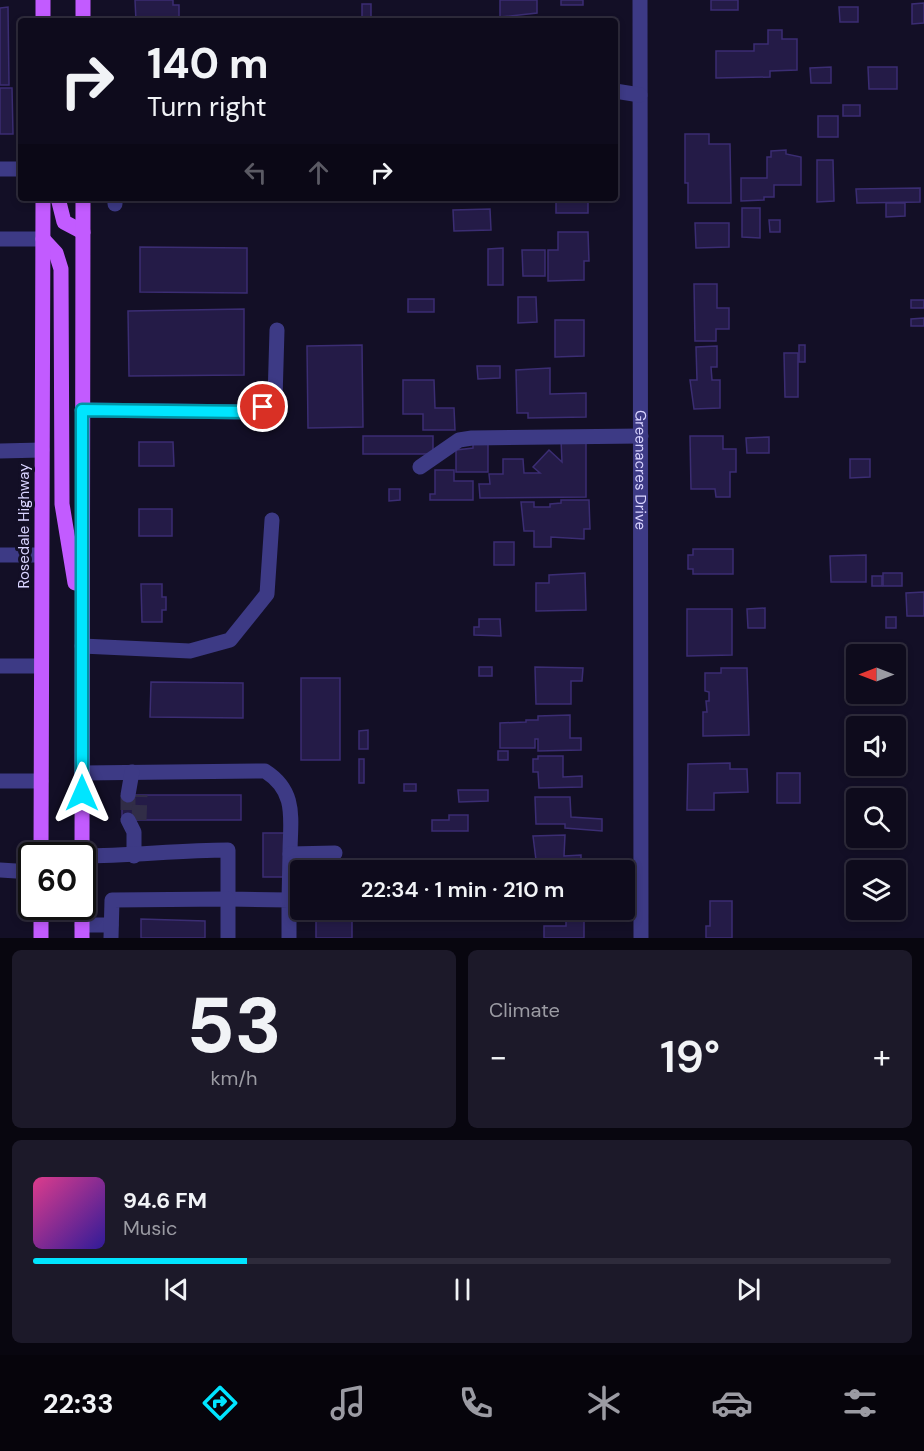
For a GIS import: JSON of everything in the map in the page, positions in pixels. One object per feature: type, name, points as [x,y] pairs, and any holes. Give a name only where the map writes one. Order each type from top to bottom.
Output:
[{"type":"main road","points":[[43,0],[43,18]]},
{"type":"main road","points":[[82,0],[82,18]]},
{"type":"main road","name":"Rosedale Highway","points":[[41,842],[43,201]]},
{"type":"main road","points":[[59,201],[64,222],[83,232]]},
{"type":"main road","points":[[82,842],[83,201]]},
{"type":"main road","points":[[43,239],[56,253],[62,269],[62,504],[82,640]]},
{"type":"main road","points":[[41,920],[41,938]]},
{"type":"street","name":"Greenacres Drive","points":[[640,0],[641,938]]},
{"type":"street","points":[[618,91],[640,95]]},
{"type":"street","points":[[0,169],[18,169]]},
{"type":"street","points":[[0,239],[43,239]]},
{"type":"street","points":[[82,410],[250,412],[263,407],[275,399],[277,330]]},
{"type":"street","points":[[420,467],[459,440],[472,438],[641,436]]},
{"type":"street","points":[[0,450],[42,450]]},
{"type":"street","points":[[82,640],[190,651],[230,640],[267,594],[272,520]]},
{"type":"street","points":[[0,555],[41,555]]},
{"type":"street","points":[[0,666],[41,666]]},
{"type":"street","points":[[82,773],[265,771],[279,781],[291,803],[290,860]]},
{"type":"street","points":[[132,774],[134,795]]},
{"type":"street","points":[[0,781],[41,781]]},
{"type":"street","points":[[134,824],[134,856]]},
{"type":"street","points":[[96,855],[134,856],[168,850],[228,850],[228,938]]},
{"type":"street","points":[[290,854],[335,853]]},
{"type":"street","points":[[0,870],[18,871]]},
{"type":"street","points":[[82,931],[111,932],[112,900],[290,900],[289,938]]},
{"type":"building","points":[[135,0],[173,0],[173,5],[179,5],[179,18],[136,18]]},
{"type":"building","points":[[500,0],[537,0],[537,13],[500,17]]},
{"type":"building","points":[[561,0],[583,0],[583,5],[561,5]]},
{"type":"building","points":[[711,0],[738,0],[738,10],[711,10]]},
{"type":"building","points":[[924,3],[924,23],[912,24],[912,4]]},
{"type":"building","points":[[362,4],[371,4],[371,18],[362,18]]},
{"type":"building","points":[[8,7],[9,85],[0,85],[0,8]]},
{"type":"building","points":[[839,7],[858,7],[858,22],[840,22]]},
{"type":"building","points":[[768,30],[782,30],[782,39],[797,39],[797,70],[770,71],[770,77],[716,78],[716,51],[754,51],[754,44],[768,44]]},
{"type":"building","points":[[831,67],[831,83],[811,83],[810,68]]},
{"type":"building","points":[[868,67],[897,67],[897,89],[869,89]]},
{"type":"building","points":[[0,88],[12,88],[13,134],[0,134]]},
{"type":"building","points":[[843,105],[860,105],[860,116],[843,116]]},
{"type":"building","points":[[818,116],[838,116],[838,137],[818,137]]},
{"type":"building","points":[[685,134],[709,134],[709,144],[730,144],[731,203],[688,203],[688,183],[685,183]]},
{"type":"building","points":[[786,150],[786,154],[801,157],[801,185],[774,185],[774,197],[741,201],[741,178],[767,178],[767,157],[771,157],[771,151]]},
{"type":"building","points":[[817,160],[833,160],[834,201],[817,202]]},
{"type":"building","points":[[920,188],[920,202],[857,203],[856,189]]},
{"type":"building","points":[[556,201],[588,201],[588,213],[556,213]]},
{"type":"building","points":[[886,203],[905,203],[905,216],[886,217]]},
{"type":"building","points":[[742,208],[760,208],[760,238],[742,237]]},
{"type":"building","points":[[490,209],[491,230],[454,231],[453,210]]},
{"type":"building","points":[[769,220],[780,220],[780,232],[770,232]]},
{"type":"building","points":[[695,223],[729,223],[729,247],[696,248]]},
{"type":"building","points":[[558,232],[588,232],[589,261],[584,261],[584,280],[548,281],[548,250],[558,250]]},
{"type":"building","points":[[140,247],[247,248],[247,293],[140,292]]},
{"type":"building","points":[[503,248],[503,285],[488,285],[488,249]]},
{"type":"building","points":[[522,250],[545,250],[545,276],[523,276]]},
{"type":"building","points":[[694,284],[717,284],[717,308],[729,308],[729,329],[716,329],[716,341],[695,341]]},
{"type":"building","points":[[518,297],[536,297],[537,322],[518,323]]},
{"type":"building","points":[[408,299],[434,299],[434,312],[408,312]]},
{"type":"building","points":[[911,300],[924,300],[924,308],[911,308]]},
{"type":"building","points":[[244,309],[244,375],[129,376],[128,311]]},
{"type":"building","points":[[924,318],[924,326],[911,326],[911,319]]},
{"type":"building","points":[[555,320],[584,320],[584,356],[555,357]]},
{"type":"building","points":[[362,345],[363,427],[308,428],[307,346]]},
{"type":"building","points":[[799,345],[805,345],[805,362],[799,362]]},
{"type":"building","points":[[717,346],[717,367],[711,367],[712,380],[720,380],[720,408],[694,409],[690,380],[697,380],[696,347]]},
{"type":"building","points":[[784,353],[798,353],[798,397],[785,397]]},
{"type":"building","points":[[477,366],[500,366],[500,378],[478,379]]},
{"type":"building","points":[[550,368],[550,394],[586,393],[586,417],[528,418],[528,413],[517,413],[516,370]]},
{"type":"building","points":[[403,380],[434,380],[435,408],[454,408],[455,430],[423,430],[423,414],[403,414]]},
{"type":"building","points":[[363,436],[433,436],[433,454],[363,454]]},
{"type":"building","points":[[690,436],[723,436],[723,449],[736,449],[736,472],[730,472],[730,497],[716,497],[715,489],[691,489]]},
{"type":"building","points":[[769,437],[769,453],[747,453],[746,438]]},
{"type":"building","points":[[561,440],[586,440],[586,497],[480,498],[479,484],[490,484],[489,474],[503,474],[503,459],[523,459],[524,473],[540,473],[533,467],[549,450],[562,462]]},
{"type":"building","points":[[139,442],[173,442],[174,466],[139,466]]},
{"type":"building","points":[[473,444],[488,444],[488,472],[456,472],[456,450],[473,448]]},
{"type":"building","points":[[850,459],[870,459],[870,477],[850,478]]},
{"type":"building","points":[[435,470],[454,470],[454,481],[473,481],[473,500],[430,500],[430,494],[435,494]]},
{"type":"building","points":[[389,489],[400,489],[400,500],[389,501]]},
{"type":"building","points":[[561,500],[589,500],[590,529],[584,529],[584,539],[551,537],[551,547],[534,547],[534,531],[524,531],[521,502],[534,502],[534,507],[550,507],[550,504],[561,503]]},
{"type":"building","points":[[139,509],[172,509],[172,536],[139,536]]},
{"type":"building","points":[[494,542],[514,542],[514,565],[494,565]]},
{"type":"building","points":[[693,549],[733,549],[733,574],[693,574],[693,569],[688,569],[688,555],[693,555]]},
{"type":"building","points":[[866,555],[866,582],[831,582],[830,556]]},
{"type":"building","points":[[585,573],[586,610],[536,611],[536,583],[549,583],[549,575]]},
{"type":"building","points":[[883,573],[902,573],[902,586],[883,586]]},
{"type":"building","points":[[872,576],[882,576],[882,586],[872,586]]},
{"type":"building","points":[[141,584],[162,584],[162,597],[166,597],[166,610],[162,610],[162,622],[142,622]]},
{"type":"building","points":[[924,592],[924,616],[907,616],[906,593]]},
{"type":"building","points":[[765,608],[765,628],[748,628],[747,609]]},
{"type":"building","points":[[687,609],[732,609],[732,655],[687,656]]},
{"type":"building","points":[[886,617],[896,617],[896,628],[886,628]]},
{"type":"building","points":[[479,619],[500,619],[501,636],[474,635],[474,627],[479,627]]},
{"type":"building","points":[[479,667],[492,667],[492,676],[479,676]]},
{"type":"building","points":[[535,667],[583,668],[582,681],[571,681],[571,704],[536,704]]},
{"type":"building","points":[[721,668],[747,668],[749,735],[703,736],[703,712],[707,712],[706,701],[709,701],[709,692],[705,691],[705,673],[721,673]]},
{"type":"building","points":[[301,678],[340,678],[340,760],[301,760]]},
{"type":"building","points":[[151,682],[243,683],[243,718],[150,717]]},
{"type":"building","points":[[570,715],[570,738],[581,738],[581,750],[538,751],[538,739],[535,739],[535,748],[500,748],[500,723],[538,720],[538,716]]},
{"type":"building","points":[[368,730],[368,749],[359,749],[359,731]]},
{"type":"building","points":[[498,751],[508,751],[508,760],[498,760]]},
{"type":"building","points":[[538,756],[563,756],[563,777],[582,776],[582,787],[539,788],[538,772],[533,772],[533,759],[538,759]]},
{"type":"building","points":[[359,759],[364,759],[364,783],[359,783]]},
{"type":"building","points":[[730,763],[730,769],[747,769],[748,792],[714,793],[714,810],[687,810],[688,764]]},
{"type":"building","points":[[777,773],[800,773],[800,803],[777,803]]},
{"type":"building","points":[[404,784],[416,784],[416,791],[404,791]]},
{"type":"building","points":[[458,790],[488,790],[488,801],[459,802]]},
{"type":"building","points":[[122,795],[241,795],[241,820],[122,820]]},
{"type":"building","points":[[535,797],[570,797],[571,817],[602,819],[602,831],[565,828],[565,824],[536,824]]},
{"type":"building","points":[[449,815],[468,815],[468,831],[432,831],[432,820],[449,820]]},
{"type":"building","points":[[263,833],[286,833],[286,877],[263,877]]},
{"type":"building","points":[[565,835],[564,856],[581,855],[581,860],[536,860],[533,836]]},
{"type":"building","points":[[710,901],[732,901],[732,938],[706,938],[706,926],[710,926]]},
{"type":"building","points":[[141,919],[205,921],[205,938],[141,938]]},
{"type":"building","points":[[316,920],[352,920],[352,938],[316,938]]},
{"type":"building","points":[[566,920],[584,920],[584,938],[544,938],[544,926],[566,926]]},
{"type":"tunnel","points":[[128,795],[128,820]]},
{"type":"tunnel","points":[[139,820],[140,795]]},
{"type":"route","points":[[82,793],[82,410],[250,412],[263,407]]}]
